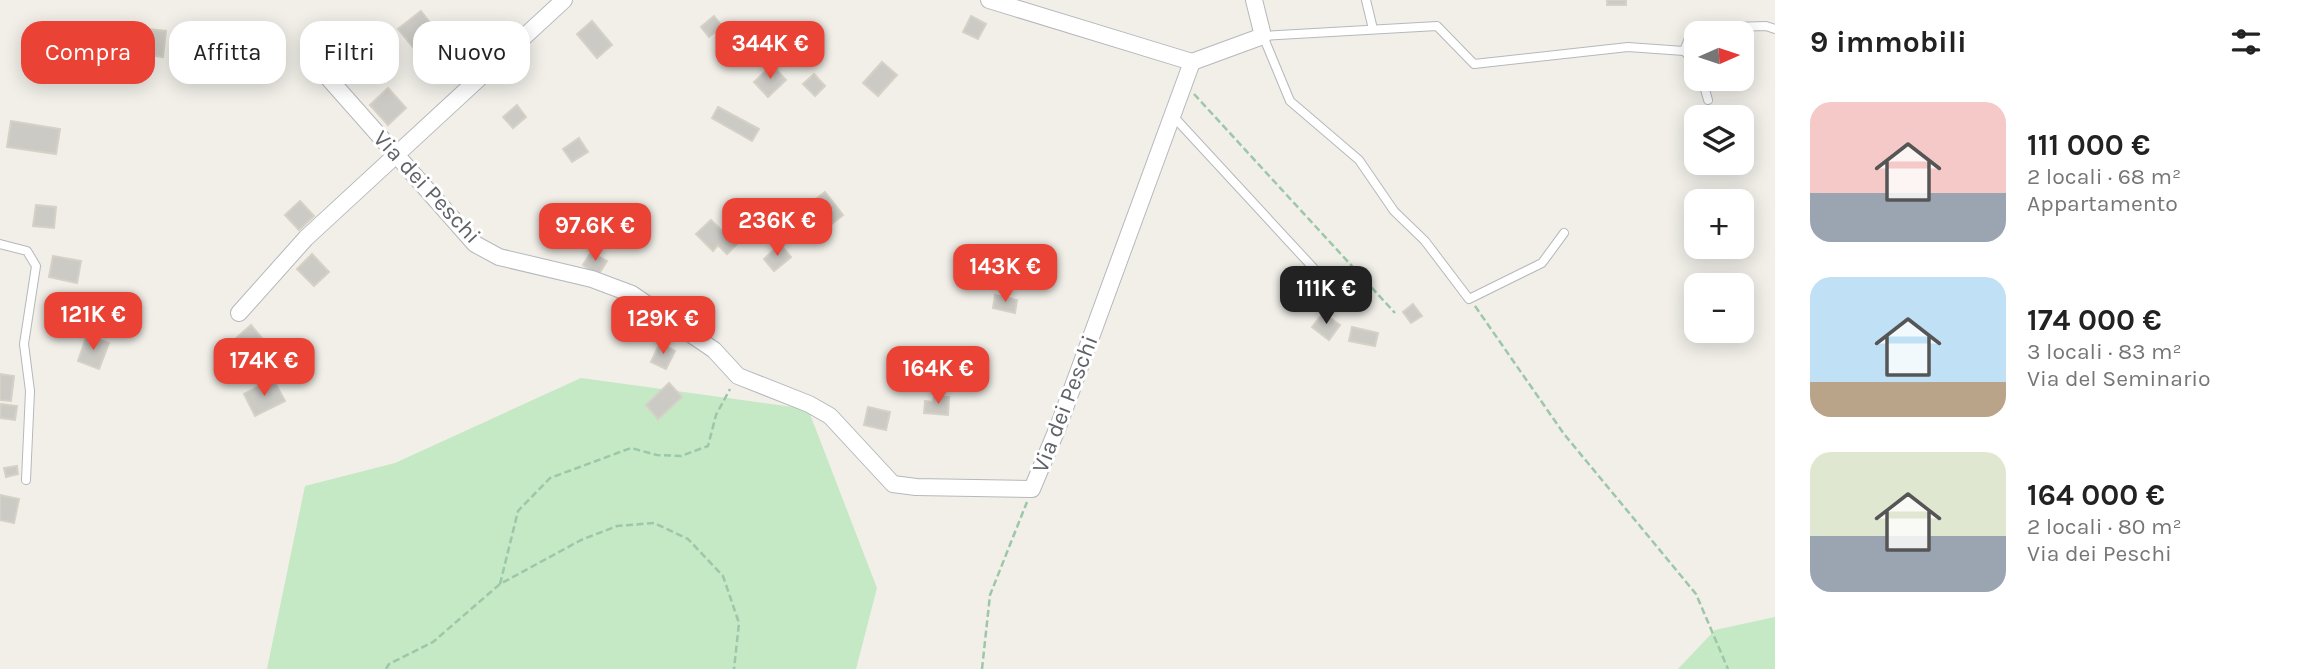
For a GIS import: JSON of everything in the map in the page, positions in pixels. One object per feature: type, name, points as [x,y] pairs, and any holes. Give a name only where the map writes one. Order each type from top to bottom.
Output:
[{"type":"street","points":[[239,313],[306,238],[564,0]]},
{"type":"street","points":[[989,0],[1192,62],[1263,36],[1254,0]]},
{"type":"street","name":"Via dei Peschi","points":[[333,84],[475,244],[499,257],[592,279],[632,294],[714,350],[738,376],[809,404],[830,416],[893,484],[1032,489],[1058,427],[1192,62]]},
{"type":"lane","points":[[1366,0],[1373,29]]},
{"type":"lane","points":[[1564,233],[1542,263],[1469,299],[1425,241],[1394,211],[1359,160],[1290,101],[1263,36],[1437,26],[1474,64],[1628,47],[1684,51]]},
{"type":"lane","points":[[1754,26],[1775,29]]},
{"type":"lane","points":[[1705,91],[1708,100]]},
{"type":"lane","points":[[1172,116],[1342,299]]},
{"type":"lane","points":[[0,244],[27,251],[36,266],[24,344],[30,391],[26,480]]},
{"type":"path","points":[[1184,84],[1395,313]]},
{"type":"path","points":[[1469,299],[1564,434],[1696,594],[1728,669]]},
{"type":"path","points":[[500,584],[518,511],[550,478],[631,448],[657,455],[681,456],[708,446],[716,415],[738,376]]},
{"type":"path","points":[[982,669],[990,595],[1032,489]]},
{"type":"path","points":[[386,669],[389,664],[433,642],[500,584],[581,540],[617,526],[654,523],[688,539],[723,576],[739,622],[734,669]]},
{"type":"green space","points":[[581,378],[808,409],[877,588],[856,669],[267,669],[305,486],[395,463]]},
{"type":"green space","points":[[1775,617],[1775,669],[1678,669],[1715,630]]},
{"type":"building","points":[[1607,0],[1626,0],[1626,5],[1607,5]]},
{"type":"building","points":[[421,11],[429,21],[413,21],[413,47],[399,28]]},
{"type":"building","points":[[714,16],[722,26],[709,37],[701,27]]},
{"type":"building","points":[[971,16],[986,24],[978,39],[963,32]]},
{"type":"building","points":[[592,21],[612,45],[597,58],[577,34]]},
{"type":"building","points":[[155,30],[166,31],[163,57],[155,56]]},
{"type":"building","points":[[882,62],[897,75],[878,96],[863,83]]},
{"type":"building","points":[[772,65],[786,80],[768,97],[754,82]]},
{"type":"building","points":[[814,74],[825,86],[815,96],[803,84]]},
{"type":"building","points":[[388,88],[406,108],[388,125],[370,105]]},
{"type":"building","points":[[517,105],[526,117],[513,128],[503,117]]},
{"type":"building","points":[[718,107],[759,129],[752,141],[712,118]]},
{"type":"building","points":[[11,121],[60,129],[56,154],[7,147]]},
{"type":"building","points":[[579,138],[588,152],[572,162],[563,149]]},
{"type":"building","points":[[825,192],[843,215],[829,226],[811,203]]},
{"type":"building","points":[[300,201],[314,216],[299,230],[285,215]]},
{"type":"building","points":[[36,205],[56,207],[54,228],[33,226]]},
{"type":"building","points":[[711,220],[722,231],[732,221],[746,235],[727,254],[718,245],[713,251],[696,234]]},
{"type":"building","points":[[780,244],[791,257],[774,271],[764,259]]},
{"type":"building","points":[[591,252],[607,261],[598,275],[583,265]]},
{"type":"building","points":[[312,254],[329,272],[314,286],[297,269]]},
{"type":"building","points":[[53,256],[81,261],[77,283],[49,277]]},
{"type":"building","points":[[995,295],[1017,300],[1015,313],[993,308]]},
{"type":"building","points":[[688,299],[702,309],[689,326],[675,316]]},
{"type":"building","points":[[1413,304],[1422,316],[1411,323],[1403,312]]},
{"type":"building","points":[[1323,313],[1340,325],[1329,340],[1312,327]]},
{"type":"building","points":[[251,325],[265,342],[240,364],[226,347]]},
{"type":"building","points":[[1352,327],[1378,333],[1375,346],[1349,341]]},
{"type":"building","points":[[87,335],[109,343],[99,369],[78,361]]},
{"type":"building","points":[[660,343],[675,351],[666,369],[651,362]]},
{"type":"building","points":[[931,363],[953,366],[950,384],[929,381]]},
{"type":"building","points":[[0,374],[14,376],[11,401],[0,400]]},
{"type":"building","points":[[273,379],[285,401],[255,416],[244,394]]},
{"type":"building","points":[[669,383],[682,397],[658,419],[646,405]]},
{"type":"building","points":[[934,396],[949,397],[948,415],[924,413],[925,401],[933,402]]},
{"type":"building","points":[[1,404],[17,406],[15,420],[0,418]]},
{"type":"building","points":[[868,407],[890,412],[886,430],[864,425]]},
{"type":"building","points":[[17,466],[18,474],[6,477],[4,468]]},
{"type":"building","points":[[0,495],[19,499],[14,523],[0,520]]}]
